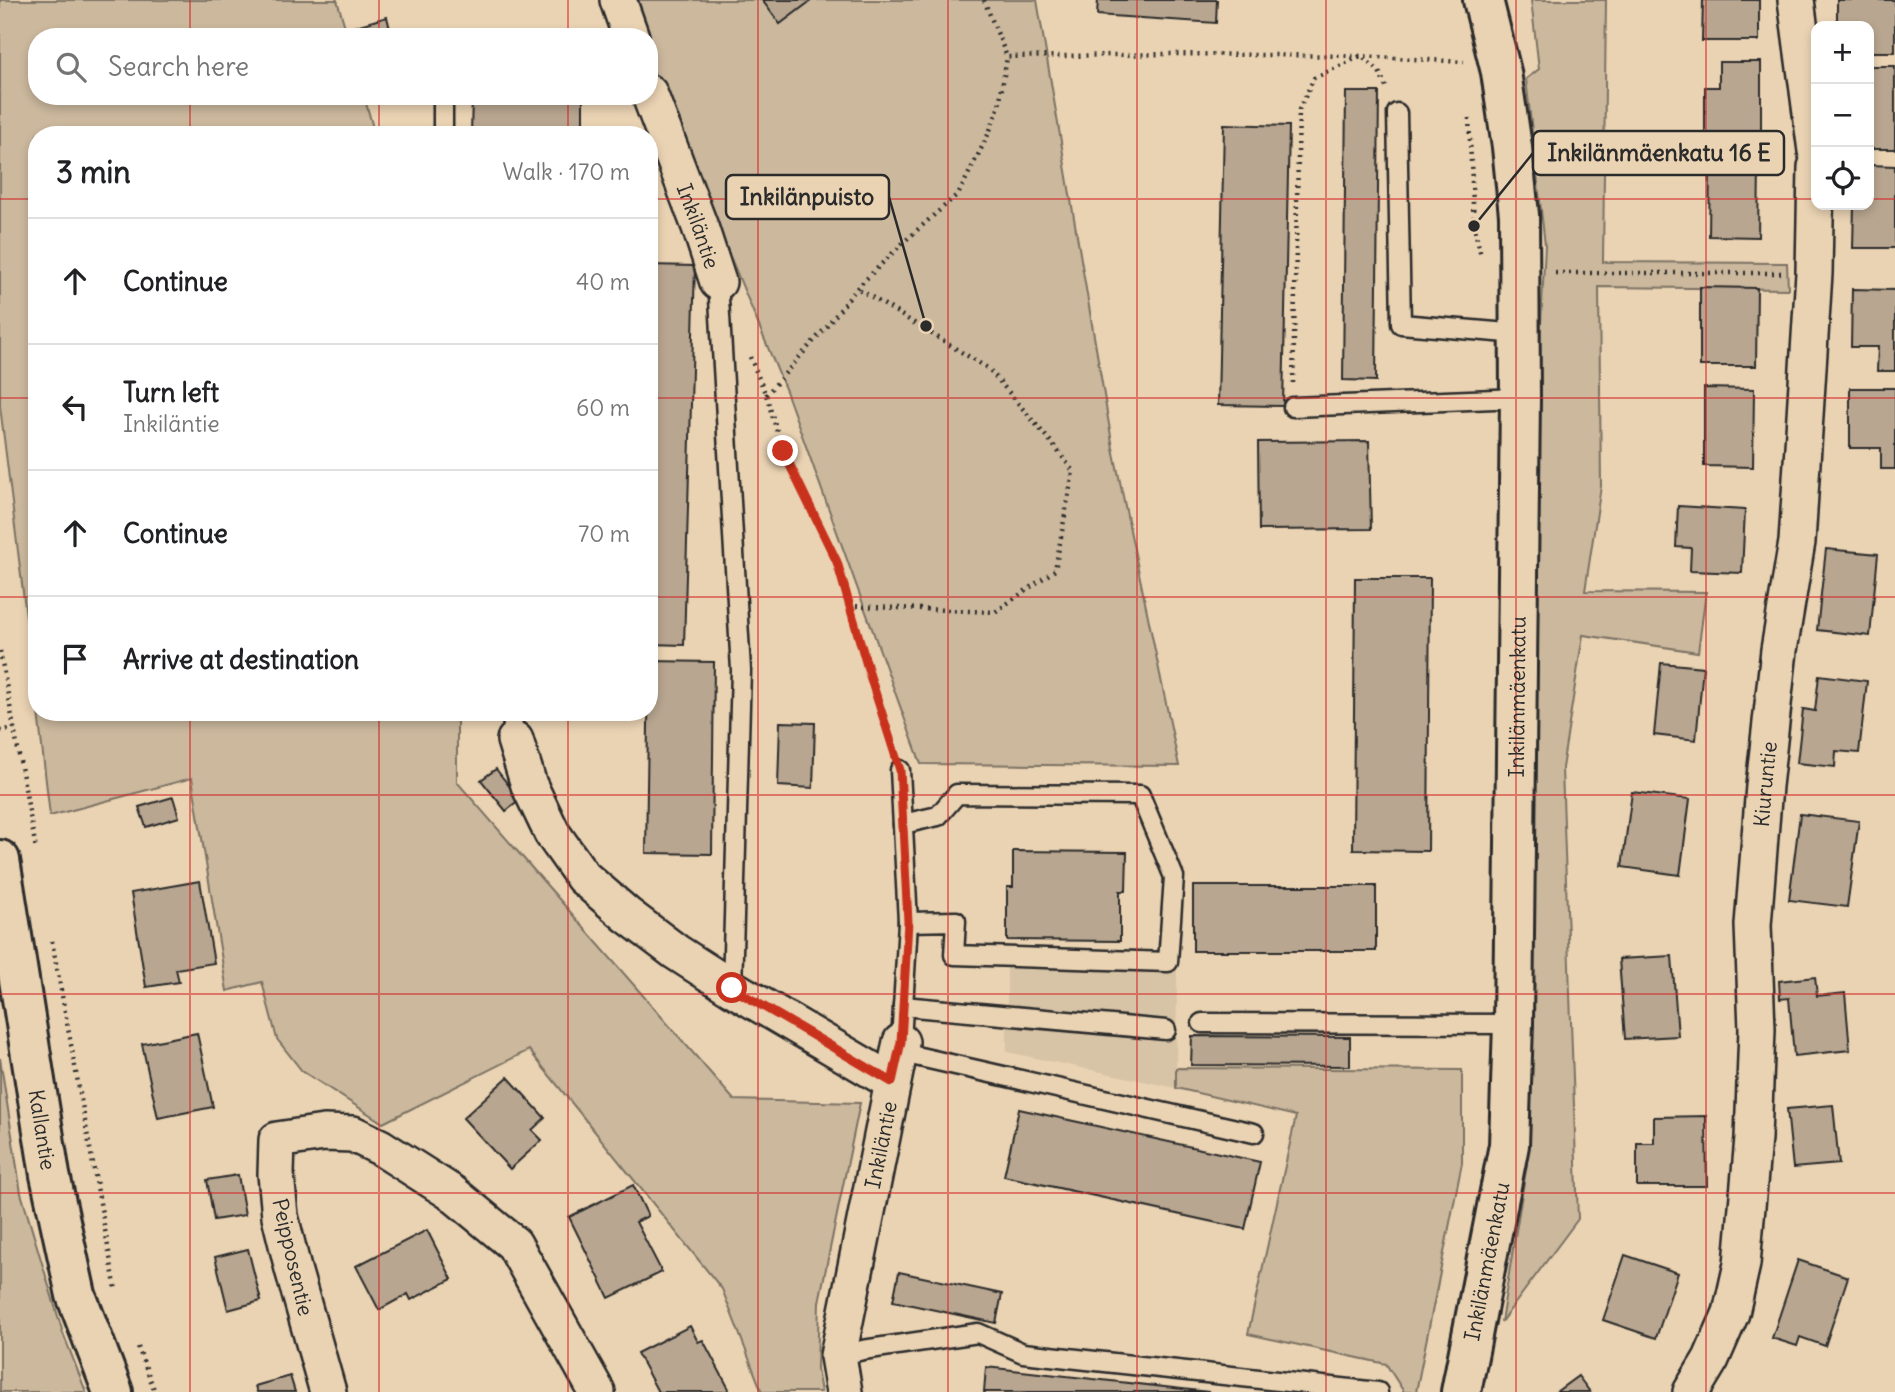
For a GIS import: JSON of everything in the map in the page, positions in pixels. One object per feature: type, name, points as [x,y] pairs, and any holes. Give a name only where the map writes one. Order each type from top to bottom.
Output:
[{"type":"street","points":[[618,0],[628,28]]},
{"type":"street","name":"Inkilänmäenkatu","points":[[1461,1392],[1509,1145],[1513,1024],[1520,334],[1501,269],[1519,215],[1501,72],[1483,0]]},
{"type":"street","points":[[1797,0],[1815,147]]},
{"type":"street","name":"Inkiläntie","points":[[654,105],[718,282]]},
{"type":"street","name":"Kiuruntie","points":[[1691,1392],[1711,1359],[1731,1313],[1742,1264],[1753,1138],[1757,1029],[1753,925],[1764,786],[1779,650],[1797,542],[1814,273],[1815,210]]},
{"type":"street","points":[[513,726],[528,785],[552,833],[583,877],[676,952],[732,988],[897,1059]]},
{"type":"street","name":"Kallantie","points":[[18,856],[50,1175],[76,1295],[113,1392]]},
{"type":"street","name":"Inkiläntie","points":[[844,1392],[838,1356],[897,1059]]},
{"type":"street","name":"Peipposentie","points":[[328,1392],[280,1216],[275,1174],[277,1140],[324,1133],[353,1134],[380,1147],[452,1193],[514,1244],[597,1392]]},
{"type":"lane","points":[[443,105],[443,126]]},
{"type":"lane","points":[[1397,113],[1401,324],[1520,334]]},
{"type":"lane","points":[[718,282],[741,670],[732,988]]},
{"type":"lane","points":[[1293,407],[1520,398]]},
{"type":"lane","name":"Inkiläntie","points":[[897,1059],[908,922],[900,770]]},
{"type":"lane","points":[[903,824],[938,816],[957,794],[1140,795],[1174,877],[1168,962],[954,955],[956,921],[908,922]]},
{"type":"lane","points":[[903,1006],[1166,1030]]},
{"type":"lane","points":[[1202,1023],[1513,1024]]},
{"type":"lane","points":[[897,1059],[1254,1133]]},
{"type":"lane","points":[[838,1356],[978,1333],[1023,1353],[1378,1392]]},
{"type":"path","points":[[766,395],[857,288],[959,193],[999,106],[1007,57],[984,0]]},
{"type":"path","points":[[1007,57],[1169,54],[1361,56],[1466,62],[1463,50]]},
{"type":"path","points":[[1361,56],[1379,71],[1397,113]]},
{"type":"path","points":[[1293,407],[1299,110],[1314,78],[1361,56]]},
{"type":"path","points":[[1468,117],[1474,226],[1501,269],[1814,273]]},
{"type":"path","points":[[849,606],[995,612],[1055,570],[1073,471],[989,369],[857,288]]},
{"type":"path","points":[[750,357],[766,395],[783,451],[837,562],[900,770]]},
{"type":"path","points":[[0,651],[14,728],[18,856]]},
{"type":"path","points":[[0,730],[14,728]]},
{"type":"path","points":[[51,934],[116,1291]]},
{"type":"path","points":[[135,1341],[155,1392]]},
{"type":"shaded area","points":[[0,0],[337,0],[345,28],[28,28],[28,105],[367,105],[372,126],[28,126],[28,632],[0,406]]},
{"type":"shaded area","points":[[624,0],[1037,0],[1113,448],[1179,766],[921,764],[786,391],[658,83],[658,28],[635,28]]},
{"type":"shaded area","points":[[1531,0],[1606,0],[1603,262],[1787,263],[1788,289],[1599,287],[1601,486],[1585,591],[1706,592],[1698,652],[1583,635],[1562,768],[1578,1219],[1501,1322],[1527,1164],[1533,481],[1545,245],[1526,79],[1539,69]]},
{"type":"shaded area","points":[[39,721],[457,721],[457,782],[734,1100],[860,1103],[819,1302],[817,1369],[821,1392],[762,1392],[722,1289],[529,1050],[383,1123],[302,1071],[277,1039],[262,982],[227,991],[192,778],[50,816]]},
{"type":"shaded area","points":[[1007,965],[1177,966],[1176,1088],[1007,1052]]},
{"type":"shaded area","points":[[0,1058],[21,1193],[63,1333],[86,1392],[0,1392]]},
{"type":"shaded area","points":[[1176,1068],[1462,1070],[1462,1163],[1416,1392],[1404,1392],[1386,1364],[1248,1334],[1296,1116],[1176,1088]]},
{"type":"building","points":[[762,0],[812,0],[780,24]]},
{"type":"building","points":[[1098,0],[1217,0],[1216,23],[1097,15]]},
{"type":"building","points":[[1703,0],[1759,0],[1759,41],[1702,41]]},
{"type":"building","points":[[1837,0],[1895,0],[1895,52],[1874,52],[1874,21],[1837,21]]},
{"type":"building","points":[[387,17],[390,28],[356,28]]},
{"type":"building","points":[[1719,62],[1761,62],[1761,142],[1705,142],[1705,87],[1719,87]]},
{"type":"building","points":[[1874,66],[1895,66],[1895,149],[1874,149]]},
{"type":"building","points":[[1346,92],[1379,92],[1376,381],[1343,380]]},
{"type":"building","points":[[472,105],[583,105],[583,126],[471,126]]},
{"type":"building","points":[[1224,124],[1289,126],[1283,406],[1218,405]]},
{"type":"building","points":[[1710,165],[1759,166],[1758,237],[1709,236]]},
{"type":"building","points":[[1874,165],[1895,166],[1895,248],[1853,248],[1854,210],[1874,210]]},
{"type":"building","points":[[658,265],[695,266],[684,645],[658,644]]},
{"type":"building","points":[[1700,287],[1757,288],[1756,366],[1700,366]]},
{"type":"building","points":[[1852,289],[1895,290],[1895,371],[1877,371],[1878,347],[1851,347]]},
{"type":"building","points":[[1704,388],[1754,389],[1753,467],[1704,466]]},
{"type":"building","points":[[1850,388],[1895,388],[1895,469],[1881,469],[1881,448],[1850,448]]},
{"type":"building","points":[[1369,441],[1371,529],[1259,530],[1258,442]]},
{"type":"building","points":[[1678,506],[1745,510],[1742,573],[1690,571],[1691,548],[1676,547]]},
{"type":"building","points":[[1826,549],[1878,554],[1870,636],[1817,630]]},
{"type":"building","points":[[1355,578],[1430,578],[1428,851],[1353,850]]},
{"type":"building","points":[[658,661],[714,662],[712,854],[646,853],[648,721],[658,721]]},
{"type":"building","points":[[1661,663],[1703,667],[1696,740],[1654,735]]},
{"type":"building","points":[[1819,675],[1867,681],[1859,753],[1836,751],[1835,767],[1797,763],[1803,709],[1815,711]]},
{"type":"building","points":[[780,722],[815,723],[813,788],[778,786]]},
{"type":"building","points":[[496,769],[520,800],[506,811],[481,780]]},
{"type":"building","points":[[1632,792],[1690,799],[1680,875],[1622,867]]},
{"type":"building","points":[[173,797],[179,817],[146,827],[139,807]]},
{"type":"building","points":[[1800,814],[1859,821],[1847,907],[1789,900]]},
{"type":"building","points":[[1013,851],[1127,852],[1126,891],[1120,891],[1120,941],[1007,940],[1007,887],[1013,887]]},
{"type":"building","points":[[200,881],[214,963],[176,969],[179,982],[146,987],[131,893]]},
{"type":"building","points":[[1193,886],[1376,886],[1376,951],[1193,951]]},
{"type":"building","points":[[1672,956],[1678,1036],[1625,1039],[1619,959]]},
{"type":"building","points":[[1815,977],[1817,996],[1845,993],[1850,1050],[1794,1056],[1789,998],[1780,999],[1779,981]]},
{"type":"building","points":[[197,1033],[213,1107],[158,1118],[142,1044]]},
{"type":"building","points":[[1192,1036],[1350,1037],[1350,1066],[1191,1065]]},
{"type":"building","points":[[508,1077],[545,1118],[532,1130],[542,1140],[510,1169],[463,1118]]},
{"type":"building","points":[[1833,1105],[1839,1164],[1793,1168],[1787,1109]]},
{"type":"building","points":[[1019,1109],[1260,1162],[1245,1229],[1004,1176]]},
{"type":"building","points":[[1706,1116],[1707,1186],[1637,1186],[1637,1143],[1654,1143],[1654,1117]]},
{"type":"building","points":[[238,1175],[245,1215],[214,1220],[207,1180]]},
{"type":"building","points":[[633,1185],[648,1216],[636,1222],[662,1272],[609,1298],[569,1217]]},
{"type":"building","points":[[427,1230],[452,1279],[411,1300],[408,1294],[379,1310],[356,1266]]},
{"type":"building","points":[[248,1249],[261,1301],[228,1310],[215,1257]]},
{"type":"building","points":[[1625,1255],[1678,1273],[1656,1338],[1603,1320]]},
{"type":"building","points":[[1798,1260],[1848,1277],[1825,1346],[1800,1337],[1797,1346],[1772,1338]]},
{"type":"building","points":[[899,1272],[1002,1294],[996,1323],[893,1301]]},
{"type":"building","points":[[690,1326],[698,1342],[703,1340],[729,1389],[725,1392],[658,1392],[637,1353]]},
{"type":"building","points":[[986,1367],[1209,1392],[984,1392]]},
{"type":"building","points":[[290,1376],[295,1392],[257,1392],[255,1386]]},
{"type":"building","points":[[1578,1376],[1590,1392],[1556,1392]]},
{"type":"place","name":"Inkilänmäenkatu 16 E","points":[[1474,226]]},
{"type":"place","name":"Inkilänpuisto","points":[[926,326]]},
{"type":"route","points":[[732,988],[892,1082],[901,1042],[908,922],[900,770],[837,562],[783,451]]}]
